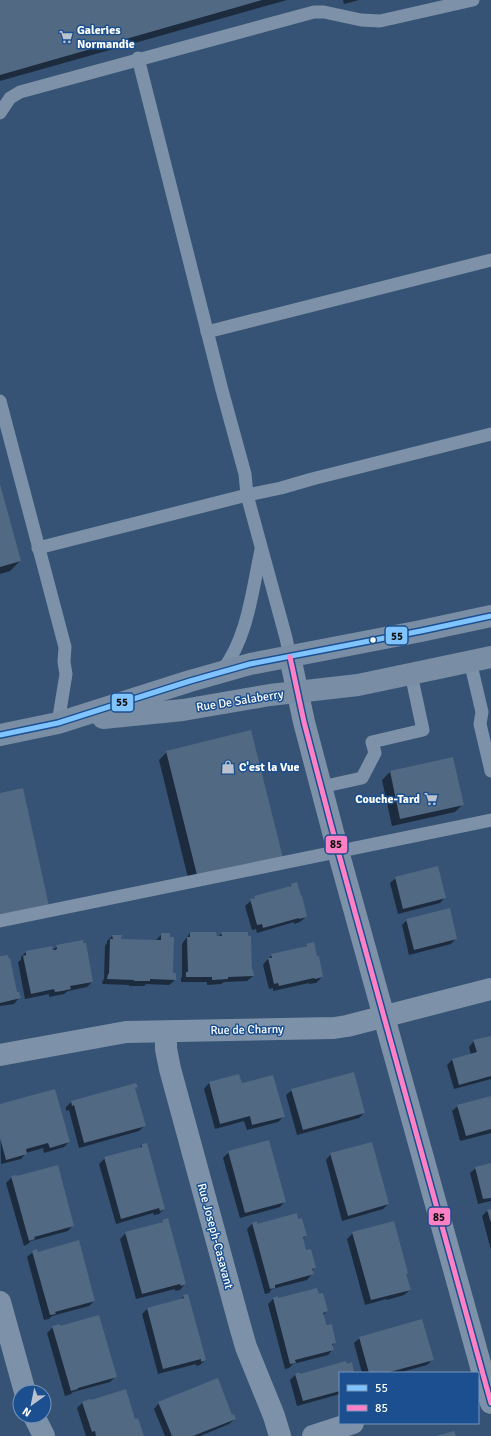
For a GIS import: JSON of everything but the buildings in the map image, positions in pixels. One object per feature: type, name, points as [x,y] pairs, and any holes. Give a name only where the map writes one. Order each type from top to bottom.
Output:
[{"type":"main road","name":"Rue De Salaberry","points":[[58,723],[222,671],[250,664],[491,616]]},
{"type":"main road","name":"Rue De Salaberry","points":[[0,734],[58,723],[183,710],[260,696],[358,685],[491,657]]},
{"type":"street","points":[[290,657],[321,787],[478,1372]]},
{"type":"street","name":"Rue de Charny","points":[[0,1056],[126,1032],[323,1029],[347,1026],[491,989]]},
{"type":"street","name":"Rue Joseph-Casavant","points":[[166,1032],[166,1049],[170,1069],[240,1326],[246,1347],[274,1416],[280,1436]]},
{"type":"street","points":[[0,1302],[23,1384]]},
{"type":"street","points":[[481,1382],[491,1403]]},
{"type":"street","points":[[38,1424],[44,1436]]},
{"type":"street","points":[[314,1436],[350,1424]]},
{"type":"lane","points":[[0,113],[10,98],[20,92],[138,58],[314,12],[324,12],[361,20],[380,21],[473,0]]},
{"type":"lane","points":[[138,58],[207,332],[245,474],[247,495],[290,657]]},
{"type":"lane","points":[[207,332],[491,260]]},
{"type":"lane","points":[[0,401],[65,647],[64,662],[66,674],[58,723]]},
{"type":"lane","points":[[38,548],[491,434]]},
{"type":"lane","points":[[222,671],[234,654],[242,635],[262,549]]},
{"type":"lane","points":[[470,661],[482,712],[480,724],[491,771]]},
{"type":"lane","points":[[321,787],[362,778],[375,753],[372,742],[423,730],[412,674]]},
{"type":"lane","points":[[0,921],[491,820]]},
{"type":"transit line","name":"55","points":[[0,735],[58,723],[190,681],[250,664],[491,616]]},
{"type":"transit line","name":"85","points":[[290,657],[304,722],[338,851],[491,1403]]},
{"type":"place","name":"Galeries Normandie","points":[[66,37]]},
{"type":"place","name":"C'est la Vue","points":[[228,767]]},
{"type":"place","name":"Couche-Tard","points":[[431,799]]}]
